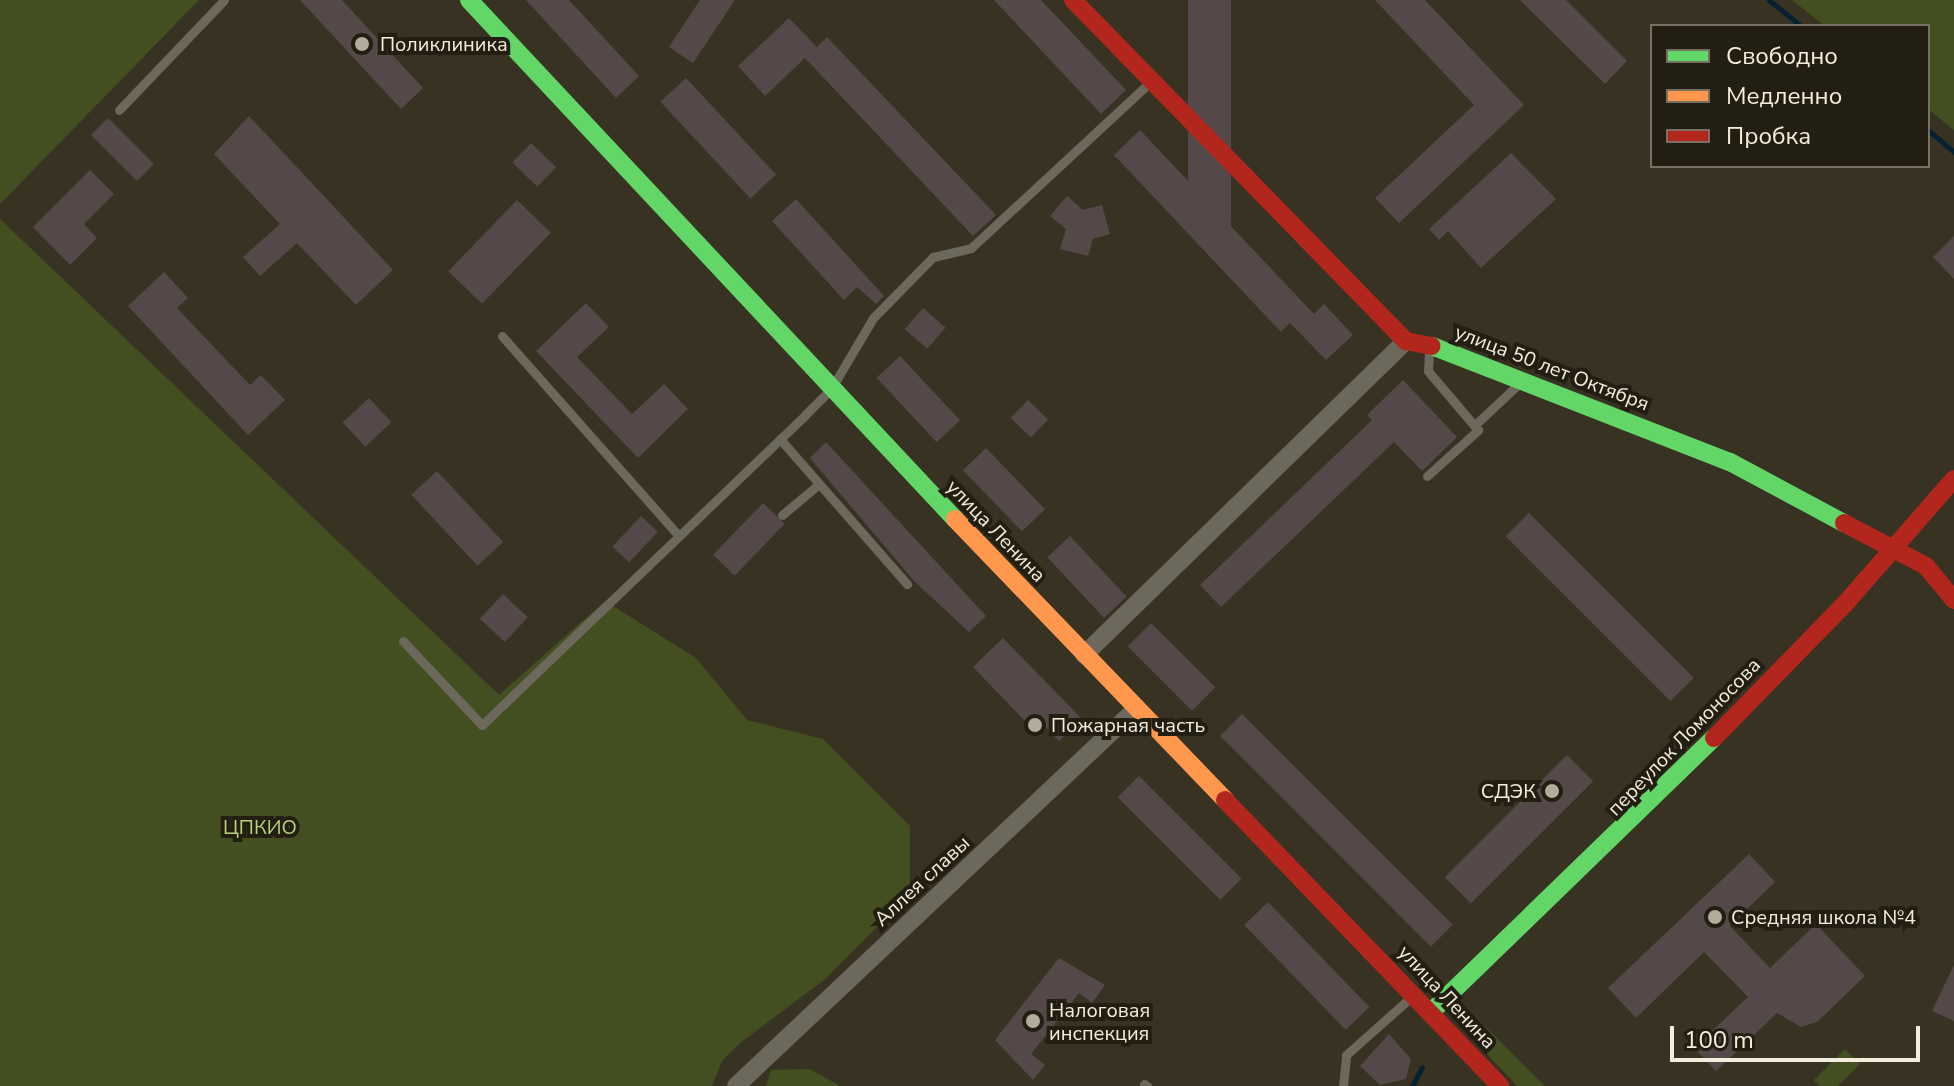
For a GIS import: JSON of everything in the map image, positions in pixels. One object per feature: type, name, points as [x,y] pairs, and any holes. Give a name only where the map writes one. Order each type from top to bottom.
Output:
[{"type":"street","name":"улица Ленина","points":[[469,0],[831,389],[1500,1086]]},
{"type":"street","points":[[1073,0],[1149,83],[1406,341],[1084,655]]},
{"type":"street","name":"улица 50 лет Октября","points":[[1406,341],[1430,346],[1524,379],[1730,462],[1926,566],[1954,600]]},
{"type":"street","name":"переулок Ломоносова","points":[[1431,1012],[1605,849],[1892,549],[1954,479]]},
{"type":"street","name":"Аллея славы","points":[[736,1086],[1137,708]]},
{"type":"lane","points":[[119,110],[224,0]]},
{"type":"lane","points":[[403,641],[482,725],[831,389],[873,318],[933,257],[971,248],[1149,83]]},
{"type":"lane","points":[[502,336],[679,536]]},
{"type":"lane","points":[[1427,476],[1478,430],[1478,422],[1428,371],[1430,346]]},
{"type":"lane","points":[[1478,422],[1524,379]]},
{"type":"lane","points":[[780,439],[907,584]]},
{"type":"lane","points":[[782,515],[819,484]]},
{"type":"lane","points":[[1343,1086],[1346,1055],[1414,994]]},
{"type":"green space","points":[[0,0],[199,0],[0,204]]},
{"type":"green space","points":[[1792,0],[1954,0],[1954,130],[1930,111],[1930,24],[1822,24]]},
{"type":"green space","name":"ЦПКИО","points":[[0,219],[499,695],[605,601],[696,658],[747,720],[823,739],[910,826],[910,894],[824,980],[740,1043],[722,1061],[712,1086],[0,1086]]},
{"type":"green space","points":[[1462,1003],[1545,1086],[1517,1086],[1458,1023]]},
{"type":"green space","points":[[1845,1049],[1860,1064],[1838,1086],[1820,1086],[1814,1080]]},
{"type":"green space","points":[[810,1069],[840,1086],[766,1086],[771,1070]]},
{"type":"building","name":"Поликлиника","points":[[300,0],[342,0],[423,88],[401,109]]},
{"type":"building","points":[[526,0],[569,0],[639,76],[616,98]]},
{"type":"building","points":[[700,0],[735,0],[693,63],[669,47]]},
{"type":"building","points":[[994,0],[1041,0],[1126,90],[1101,114]]},
{"type":"building","points":[[1188,0],[1231,0],[1231,225],[1188,225]]},
{"type":"building","points":[[1375,0],[1425,0],[1524,105],[1399,223],[1375,198],[1474,105]]},
{"type":"building","points":[[1520,0],[1566,0],[1627,61],[1605,84]]},
{"type":"building","points":[[789,18],[817,47],[827,37],[996,215],[973,236],[805,58],[765,96],[738,66]]},
{"type":"building","points":[[686,78],[776,175],[750,198],[660,102]]},
{"type":"building","points":[[249,116],[393,270],[356,305],[297,243],[260,276],[243,257],[280,224],[214,154]]},
{"type":"building","points":[[108,118],[154,164],[137,181],[91,135]]},
{"type":"building","points":[[1140,130],[1314,314],[1324,304],[1353,335],[1326,360],[1290,323],[1281,332],[1114,155]]},
{"type":"building","points":[[531,143],[556,167],[537,187],[512,162]]},
{"type":"building","points":[[1511,153],[1556,199],[1481,268],[1448,231],[1439,240],[1429,229]]},
{"type":"building","points":[[90,170],[114,194],[84,224],[97,238],[70,265],[33,227]]},
{"type":"building","points":[[1067,196],[1083,210],[1102,205],[1110,234],[1093,239],[1088,256],[1060,249],[1066,229],[1050,216]]},
{"type":"building","points":[[796,199],[884,296],[876,304],[857,287],[844,300],[772,221]]},
{"type":"building","points":[[517,200],[551,233],[482,304],[448,271]]},
{"type":"building","points":[[1954,236],[1954,279],[1933,257]]},
{"type":"building","points":[[164,272],[188,298],[177,308],[250,385],[261,375],[285,400],[248,435],[128,306]]},
{"type":"building","points":[[586,303],[609,327],[577,357],[632,414],[664,384],[688,409],[638,458],[536,351]]},
{"type":"building","points":[[923,308],[946,328],[927,349],[905,329]]},
{"type":"building","points":[[900,356],[960,420],[937,442],[877,378]]},
{"type":"building","points":[[1403,380],[1457,437],[1422,471],[1394,442],[1221,607],[1200,585],[1372,420],[1367,415]]},
{"type":"building","points":[[369,398],[392,422],[365,447],[343,423]]},
{"type":"building","points":[[1028,400],[1048,419],[1031,437],[1011,418]]},
{"type":"building","points":[[826,442],[986,616],[969,632],[914,581],[810,458]]},
{"type":"building","points":[[986,448],[1045,509],[1022,531],[963,470]]},
{"type":"building","points":[[437,471],[503,542],[478,566],[411,495]]},
{"type":"building","points":[[763,503],[785,524],[735,576],[713,555]]},
{"type":"building","points":[[1529,513],[1694,678],[1670,701],[1506,536]]},
{"type":"building","points":[[641,516],[658,532],[629,562],[612,547]]},
{"type":"building","points":[[1070,536],[1127,597],[1104,618],[1047,557]]},
{"type":"building","points":[[503,594],[528,617],[505,642],[480,619]]},
{"type":"building","points":[[1151,623],[1215,687],[1192,711],[1128,646]]},
{"type":"building","points":[[1003,638],[1082,719],[1059,741],[1035,716],[1027,723],[973,667]]},
{"type":"building","points":[[1242,714],[1453,925],[1431,947],[1220,736]]},
{"type":"building","points":[[1567,755],[1593,781],[1471,903],[1445,877]]},
{"type":"building","points":[[1139,776],[1242,879],[1220,900],[1118,797]]},
{"type":"building","points":[[1749,854],[1775,882],[1730,926],[1770,968],[1816,924],[1865,976],[1817,1022],[1801,1027],[1777,1013],[1716,1071],[1694,1048],[1748,997],[1704,952],[1636,1018],[1608,988]]},
{"type":"building","points":[[1268,902],[1369,1007],[1346,1030],[1244,925]]},
{"type":"building","name":"Налоговая инспекция","points":[[1059,958],[1105,985],[1092,1003],[1079,993],[1031,1054],[1045,1065],[1033,1080],[995,1040]]},
{"type":"building","points":[[1954,965],[1954,1021],[1932,1011]]},
{"type":"building","points":[[1389,1034],[1411,1059],[1406,1079],[1380,1085],[1360,1066]]},
{"type":"waterway","points":[[1769,0],[1799,24]]},
{"type":"waterway","points":[[1930,132],[1954,152]]},
{"type":"waterway","points":[[1412,1086],[1422,1067]]},
{"type":"traffic: fast","points":[[469,0],[955,519]]},
{"type":"traffic: fast","points":[[1432,346],[1730,462],[1844,523]]},
{"type":"traffic: fast","points":[[1431,1012],[1714,738]]},
{"type":"traffic: slow","points":[[955,519],[1225,800]]},
{"type":"traffic: jam","points":[[1073,0],[1406,341],[1432,346]]},
{"type":"traffic: jam","points":[[1714,738],[1844,605],[1954,479]]},
{"type":"traffic: jam","points":[[1844,523],[1926,566],[1954,600]]},
{"type":"traffic: jam","points":[[1225,800],[1500,1086]]},
{"type":"place","name":"Поликлиника","points":[[362,44]]},
{"type":"place","name":"Пожарная часть","points":[[1035,725]]},
{"type":"place","name":"СДЭК","points":[[1552,791]]},
{"type":"place","name":"Средняя школа №4","points":[[1715,917]]},
{"type":"place","name":"Налоговая инспекция","points":[[1033,1021]]}]
